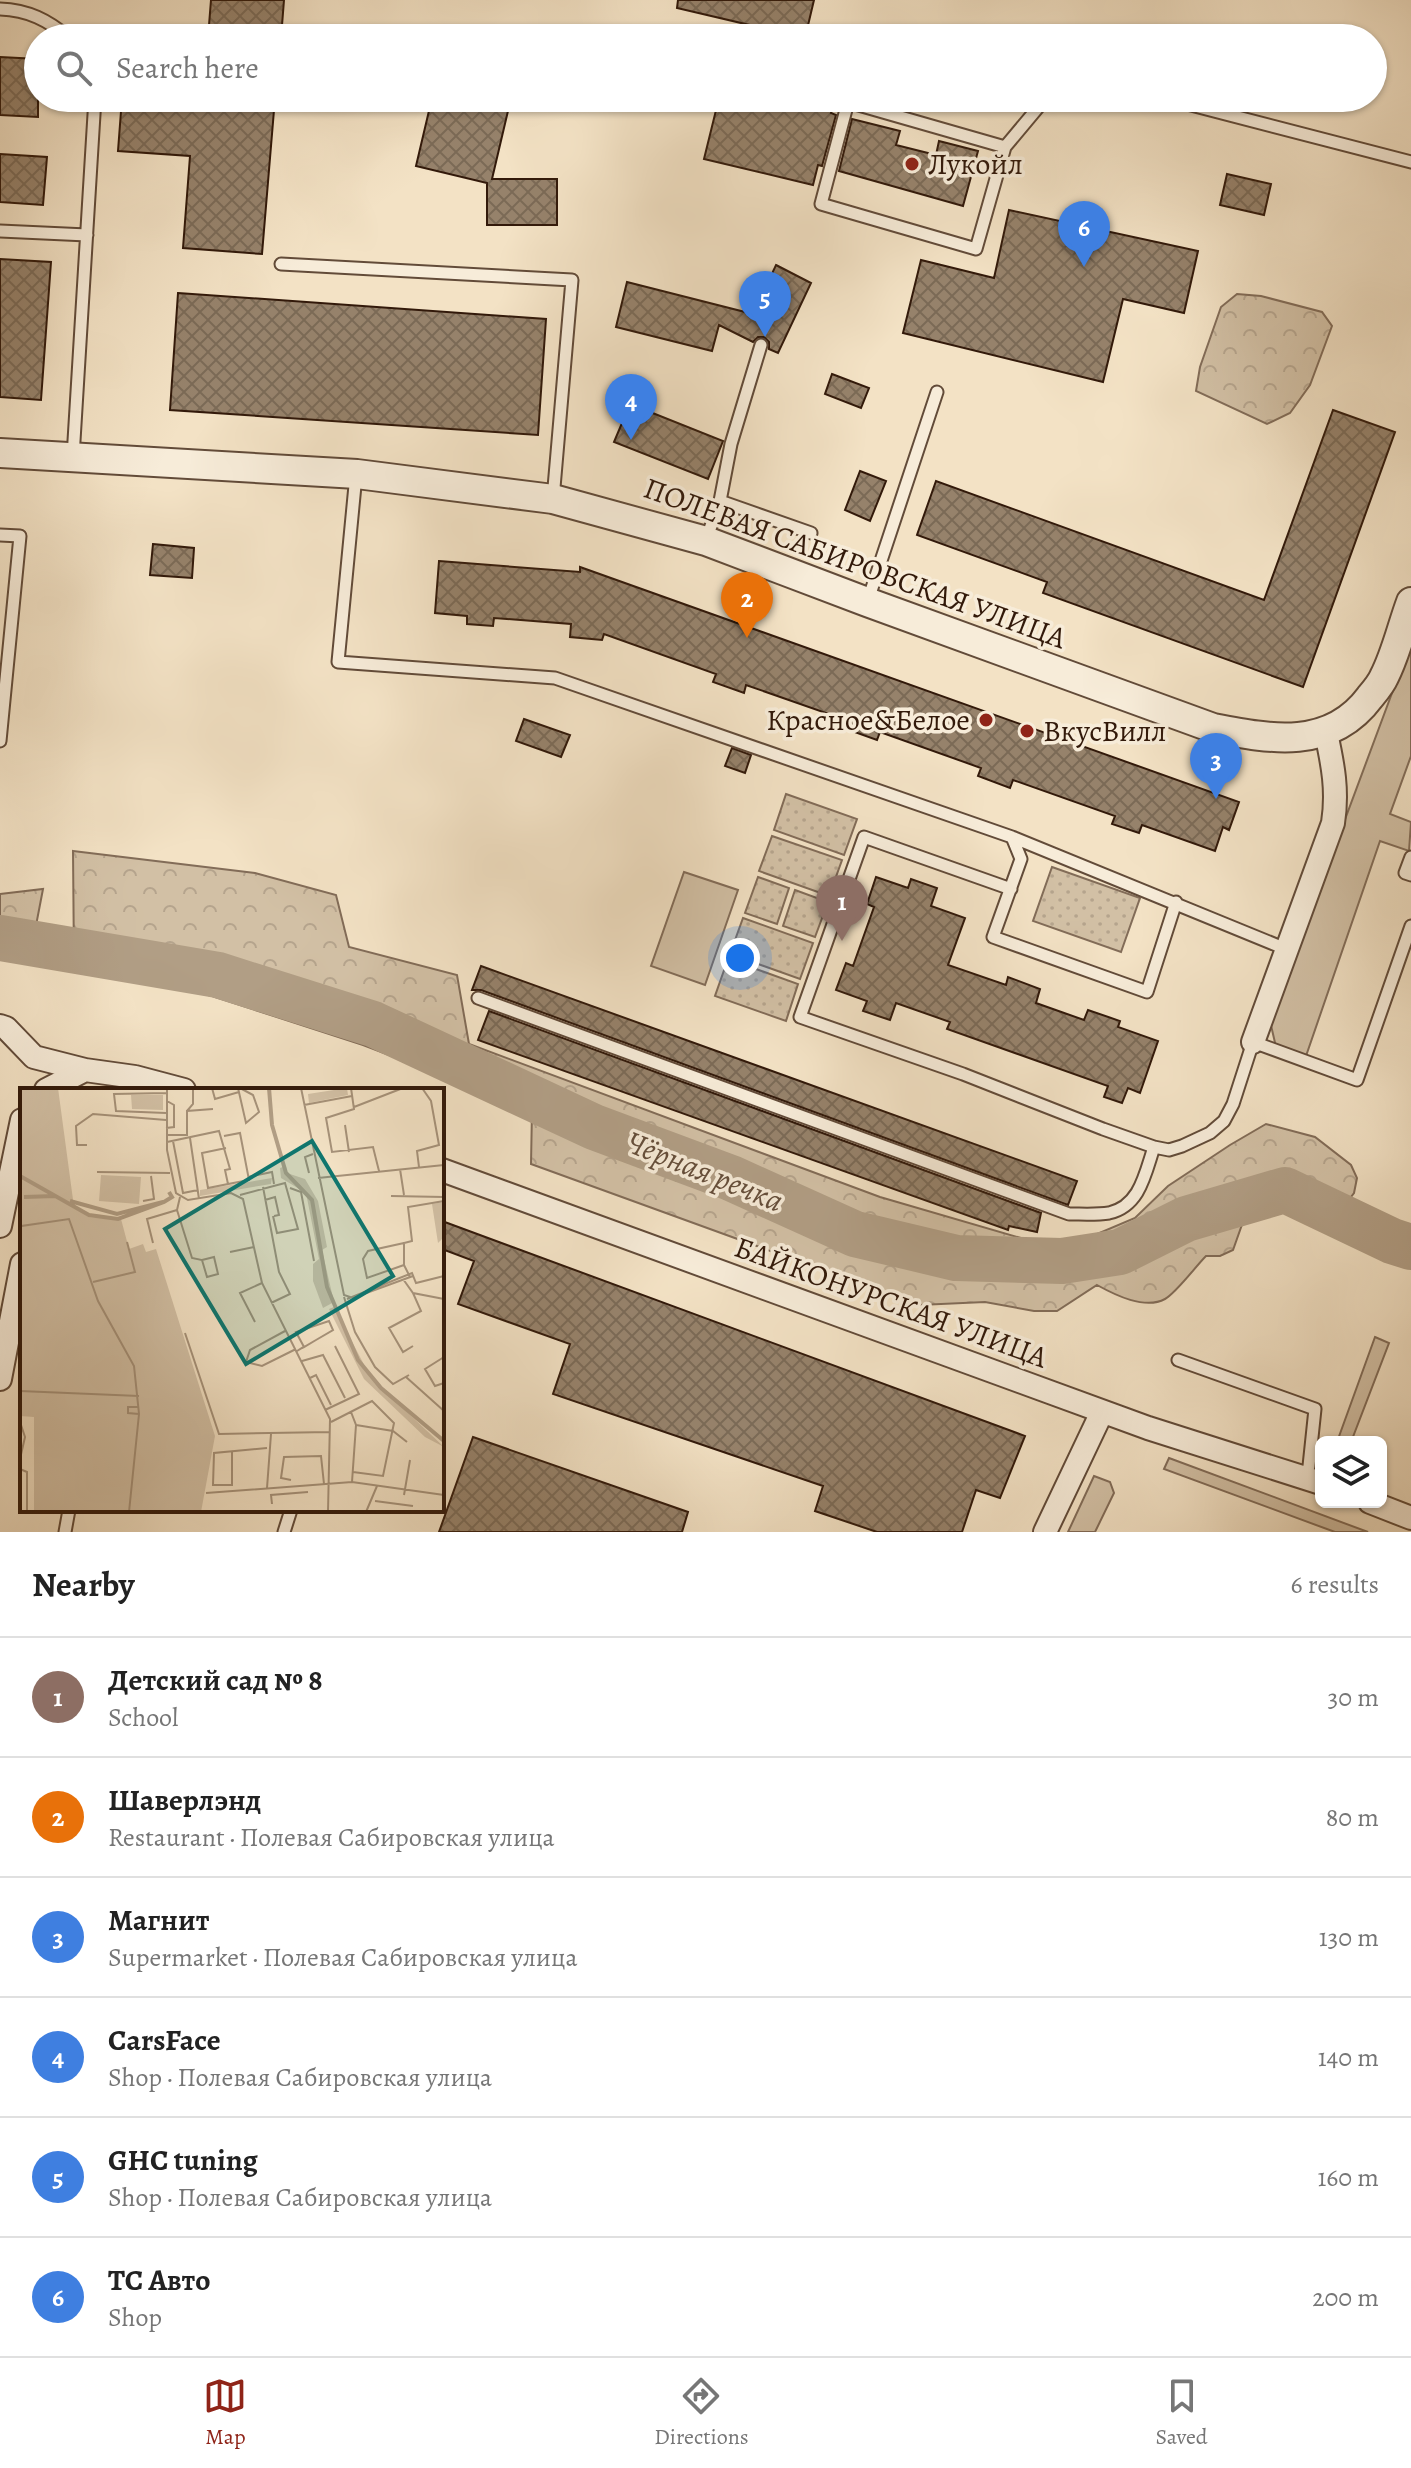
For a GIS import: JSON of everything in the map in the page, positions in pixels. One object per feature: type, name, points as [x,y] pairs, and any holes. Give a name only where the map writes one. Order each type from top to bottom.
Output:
[{"type":"street","name":"ПОЛЕВАЯ САБИРОВСКАЯ УЛИЦА","points":[[0,453],[357,474],[553,499],[706,541],[1213,728],[1254,736],[1288,737],[1326,733],[1360,711],[1384,678],[1411,602]]},
{"type":"street","points":[[1253,1042],[1333,823],[1335,774],[1326,733]]},
{"type":"street","points":[[0,1026],[6,1028],[34,1057],[47,1087],[85,1070]]},
{"type":"street","points":[[34,1057],[176,1088]]},
{"type":"street","points":[[0,1226],[20,1131]]},
{"type":"street","name":"БАЙКОНУРСКАЯ УЛИЦА","points":[[444,1171],[1102,1412],[1313,1480]]},
{"type":"street","points":[[0,1379],[20,1274]]},
{"type":"street","points":[[1045,1532],[1102,1412]]},
{"type":"street","points":[[1385,1508],[1411,1518]]},
{"type":"lane","points":[[0,9],[17,10],[53,24]]},
{"type":"lane","points":[[73,457],[94,112]]},
{"type":"lane","points":[[845,112],[821,204],[976,249],[1005,147],[1034,112]]},
{"type":"lane","points":[[883,112],[1005,147]]},
{"type":"lane","points":[[1218,112],[1411,162]]},
{"type":"lane","points":[[0,231],[87,235]]},
{"type":"lane","points":[[281,264],[572,280],[553,499]]},
{"type":"lane","points":[[706,541],[720,501],[731,444],[761,345]]},
{"type":"lane","points":[[867,602],[937,392]]},
{"type":"lane","points":[[357,474],[338,662],[555,678],[1012,837],[1286,949]]},
{"type":"lane","points":[[720,501],[811,533]]},
{"type":"lane","points":[[0,535],[20,536],[0,741]]},
{"type":"lane","points":[[1011,889],[864,837],[800,1017],[1169,1150],[1210,1133],[1224,1121],[1233,1104],[1253,1042],[1357,1080],[1411,926]]},
{"type":"lane","points":[[1012,837],[1021,859],[993,937],[1147,992],[1176,902]]},
{"type":"lane","points":[[1411,857],[1405,873],[1411,875]]},
{"type":"lane","points":[[478,998],[1069,1214],[1109,1213],[1132,1202],[1154,1147]]},
{"type":"lane","points":[[1178,1360],[1315,1409],[1309,1466],[1313,1480]]},
{"type":"lane","points":[[65,1532],[69,1512]]},
{"type":"lane","points":[[284,1532],[290,1512]]},
{"type":"green space","points":[[1237,294],[1261,296],[1322,312],[1332,326],[1310,385],[1290,413],[1267,424],[1196,391],[1200,367],[1221,307]]},
{"type":"green space","points":[[1411,642],[1411,756],[1390,814],[1411,822],[1409,851],[1380,841],[1306,1056],[1276,1047],[1270,1021]]},
{"type":"green space","points":[[786,794],[857,819],[844,855],[774,830]]},
{"type":"green space","points":[[772,836],[842,860],[829,896],[759,871]]},
{"type":"green space","points":[[73,851],[255,873],[336,895],[349,947],[457,975],[469,1044],[880,1197],[1038,1243],[1083,1240],[1135,1218],[1168,1186],[1266,1124],[1315,1137],[1351,1165],[1357,1178],[1354,1193],[1336,1216],[1319,1217],[1280,1198],[1244,1219],[1233,1250],[1220,1256],[1206,1256],[1175,1291],[1157,1302],[1130,1300],[1097,1285],[1057,1311],[1034,1311],[985,1302],[919,1305],[531,1164],[532,1110],[363,1045],[212,996],[74,964]]},
{"type":"green space","points":[[1052,867],[1140,898],[1121,952],[1033,921]]},
{"type":"green space","points":[[684,872],[738,890],[705,985],[651,966]]},
{"type":"green space","points":[[758,877],[789,888],[777,924],[745,913]]},
{"type":"green space","points":[[43,889],[34,936],[0,932],[0,894]]},
{"type":"green space","points":[[795,890],[828,902],[815,937],[783,926]]},
{"type":"green space","points":[[743,918],[813,943],[800,979],[730,954]]},
{"type":"green space","points":[[728,959],[798,984],[786,1021],[715,996]]},
{"type":"green space","points":[[1375,1337],[1389,1343],[1353,1436],[1339,1436]]},
{"type":"green space","points":[[1169,1458],[1368,1532],[1335,1532],[1164,1469]]},
{"type":"green space","points":[[1094,1476],[1110,1482],[1114,1493],[1095,1532],[1068,1532]]},
{"type":"building","points":[[211,0],[284,0],[282,24],[209,24]]},
{"type":"building","points":[[678,0],[814,0],[808,24],[745,24],[677,8]]},
{"type":"building","points":[[0,57],[24,58],[24,112],[38,112],[38,117],[0,115]]},
{"type":"building","points":[[121,112],[274,112],[262,254],[183,248],[190,156],[118,151]]},
{"type":"building","points":[[429,112],[508,112],[492,179],[557,179],[557,225],[487,225],[487,183],[416,166]]},
{"type":"building","points":[[716,112],[831,112],[836,115],[822,166],[818,165],[813,185],[704,159]]},
{"type":"building","name":"Лукойл","points":[[852,119],[900,131],[896,145],[936,155],[939,141],[978,151],[963,206],[839,171]]},
{"type":"building","points":[[0,154],[47,157],[43,205],[0,202]]},
{"type":"building","points":[[1227,174],[1271,184],[1264,215],[1220,205]]},
{"type":"building","points":[[1009,210],[1198,251],[1184,313],[1123,299],[1103,382],[903,333],[921,260],[994,278]]},
{"type":"building","points":[[0,259],[51,262],[41,400],[0,397]]},
{"type":"building","points":[[776,265],[811,283],[778,353],[769,349],[769,342],[764,337],[758,337],[753,342],[719,325],[712,351],[616,327],[627,282],[753,314]]},
{"type":"building","points":[[178,293],[546,319],[538,435],[170,410]]},
{"type":"building","points":[[832,374],[869,388],[861,408],[825,394]]},
{"type":"building","points":[[630,404],[723,441],[708,479],[614,442]]},
{"type":"building","points":[[1333,410],[1395,432],[1303,687],[1043,593],[1047,582],[917,535],[936,481],[1264,600]]},
{"type":"building","points":[[860,471],[886,481],[870,521],[845,510]]},
{"type":"building","points":[[153,544],[194,548],[192,578],[150,575]]},
{"type":"building","points":[[439,561],[580,572],[580,567],[1239,802],[1229,830],[1223,827],[1215,851],[1142,825],[1139,833],[1112,824],[1115,816],[1013,780],[1010,788],[978,776],[981,768],[880,732],[877,740],[846,729],[849,721],[746,685],[744,693],[713,682],[716,674],[604,634],[602,640],[570,637],[571,624],[494,618],[493,626],[467,624],[467,616],[435,613]]},
{"type":"building","points":[[524,719],[570,735],[561,757],[516,741]]},
{"type":"building","points":[[732,748],[751,755],[745,773],[725,766]]},
{"type":"building","points":[[876,877],[908,888],[911,879],[937,888],[931,906],[965,918],[948,965],[1006,985],[1008,977],[1040,989],[1036,1003],[1084,1020],[1088,1010],[1120,1021],[1118,1027],[1158,1041],[1140,1093],[1128,1088],[1122,1103],[1104,1097],[1108,1086],[947,1029],[950,1022],[896,1003],[890,1020],[863,1011],[867,1001],[836,990],[846,963],[853,966],[874,907],[867,904]]},
{"type":"building","points":[[481,966],[1077,1181],[1068,1205],[481,990],[472,990]]},
{"type":"building","points":[[489,1011],[1041,1213],[1037,1232],[1009,1226],[1008,1230],[478,1040]]},
{"type":"building","points":[[444,1222],[1025,1436],[1000,1498],[976,1490],[962,1532],[877,1532],[815,1511],[823,1486],[553,1394],[570,1344],[458,1304],[474,1261],[444,1250]]},
{"type":"building","points":[[473,1437],[688,1512],[682,1532],[439,1532]]},
{"type":"waterway","name":"Чёрная речка","points":[[0,938],[218,975],[373,1024],[594,1127],[731,1178],[855,1234],[956,1258],[1062,1261],[1120,1252],[1186,1219],[1285,1190],[1411,1247]]},
{"type":"place","name":"Лукойл","points":[[912,164]]},
{"type":"place","name":"ТС Авто","points":[[1084,267]]},
{"type":"place","name":"GHC tuning","points":[[765,337]]},
{"type":"place","name":"CarsFace","points":[[631,440]]},
{"type":"place","name":"Шаверлэнд","points":[[747,638]]},
{"type":"place","name":"Красное&Белое","points":[[986,720]]},
{"type":"place","name":"ВкусВилл","points":[[1027,731]]},
{"type":"place","name":"Магнит","points":[[1216,799]]},
{"type":"place","name":"Детский сад № 8","points":[[842,941]]}]
